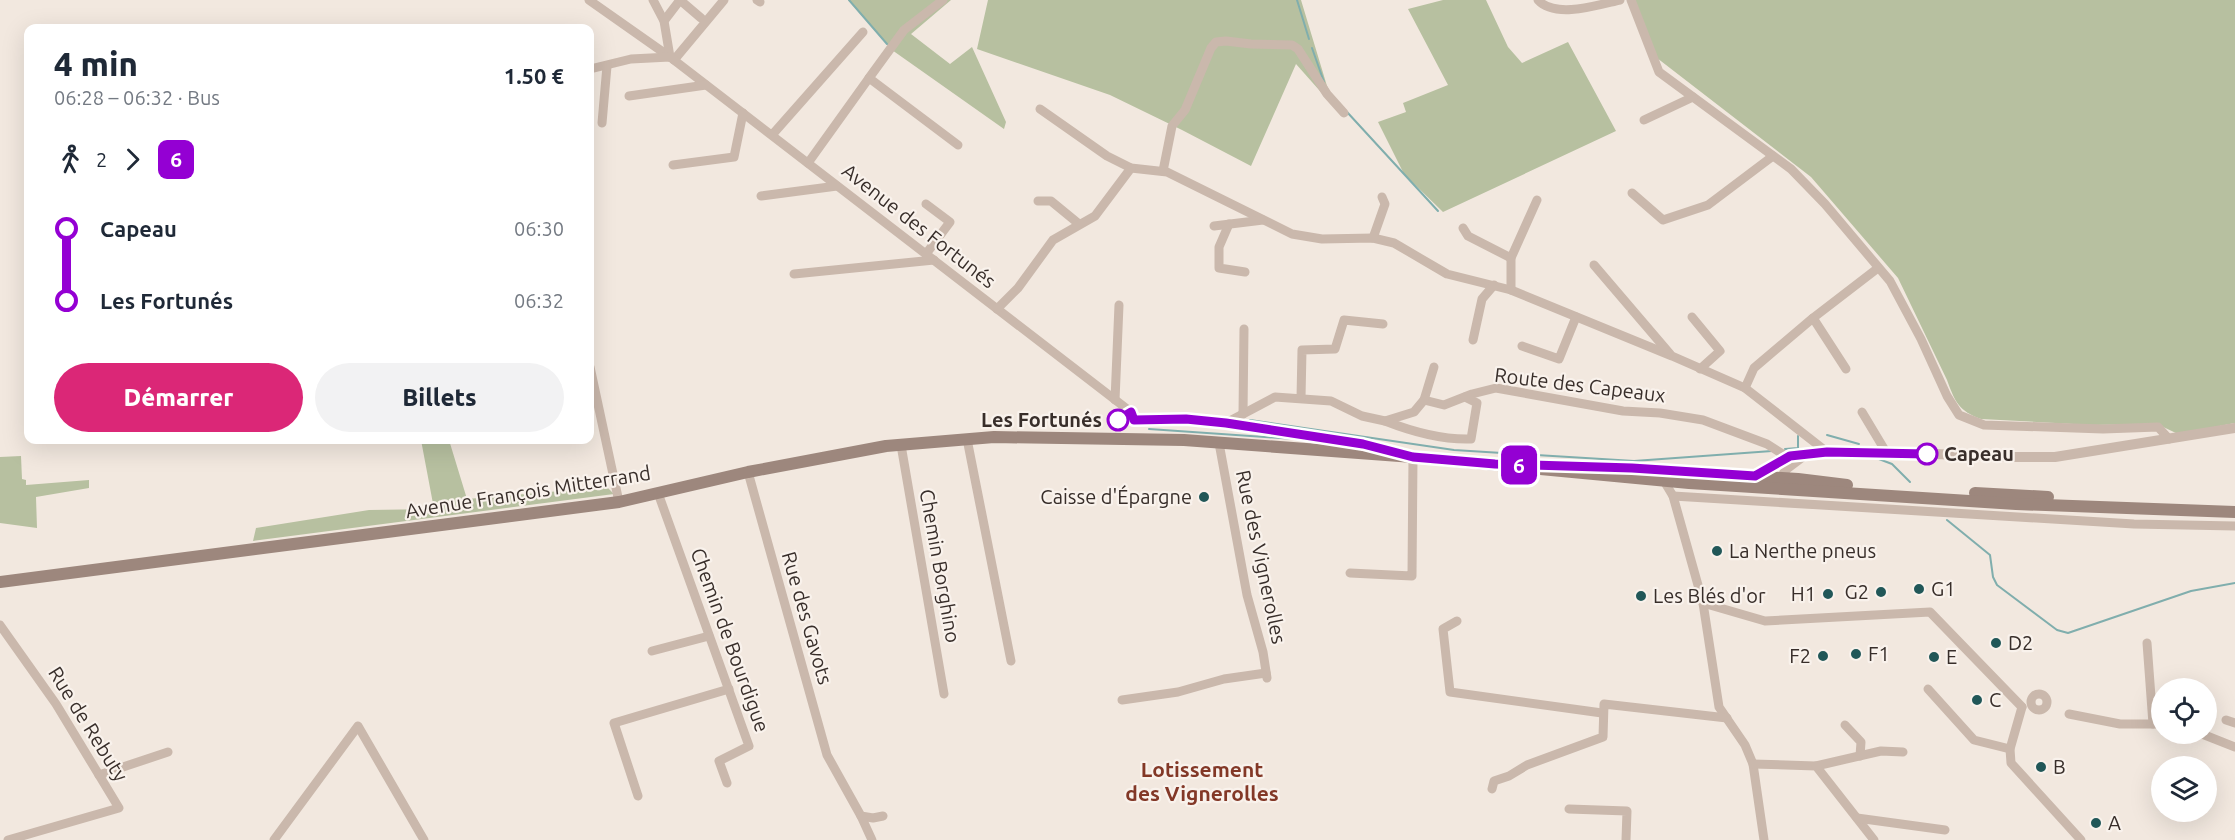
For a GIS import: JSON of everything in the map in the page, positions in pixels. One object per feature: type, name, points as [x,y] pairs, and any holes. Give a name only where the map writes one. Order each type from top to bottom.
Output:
[{"type":"main road","name":"Avenue François Mitterrand","points":[[0,582],[619,502],[748,472],[901,445],[967,439],[1097,437],[1219,443],[1495,464]]},
{"type":"main road","points":[[1495,464],[1632,468],[2017,496],[2235,504]]},
{"type":"main road","points":[[1495,464],[1686,483],[2016,504],[2235,512]]},
{"type":"street","name":"Avenue des Fortunés","points":[[589,0],[672,58],[772,135],[1131,412],[1134,420],[1186,419],[1226,423],[1243,414]]},
{"type":"street","points":[[653,0],[664,21],[672,58]]},
{"type":"street","points":[[664,21],[680,0],[701,18]]},
{"type":"street","points":[[594,68],[631,59],[672,58],[724,0]]},
{"type":"street","points":[[808,163],[904,30],[943,0]]},
{"type":"street","points":[[1538,0],[1549,8],[1574,10],[1620,0]]},
{"type":"street","points":[[1631,0],[1659,72],[1791,170],[1825,204],[1890,281],[1921,339],[1947,396],[1959,415],[1984,425],[2103,429],[2158,427],[2169,439]]},
{"type":"street","points":[[691,30],[712,4]]},
{"type":"street","points":[[772,135],[863,32]]},
{"type":"street","points":[[1163,171],[1172,126],[1185,110],[1211,48],[1216,42],[1292,45],[1298,49],[1327,94],[1344,114]]},
{"type":"street","points":[[602,123],[607,66]]},
{"type":"street","points":[[869,78],[958,145]]},
{"type":"street","points":[[629,96],[706,85]]},
{"type":"street","points":[[1644,120],[1693,97]]},
{"type":"street","points":[[1040,109],[1107,156],[1131,168],[1163,171],[1292,234],[1322,239],[1373,238],[1394,243],[1447,274],[1511,290],[1672,356],[1744,388],[1827,452]]},
{"type":"street","points":[[673,165],[734,157],[743,113]]},
{"type":"street","points":[[1632,194],[1663,220],[1708,205],[1773,156]]},
{"type":"street","points":[[997,309],[1018,288],[1053,240],[1095,216],[1131,168]]},
{"type":"street","points":[[761,196],[837,186]]},
{"type":"street","points":[[1373,238],[1385,204],[1382,197]]},
{"type":"street","points":[[1511,290],[1511,258],[1537,200]]},
{"type":"street","points":[[1038,201],[1052,201],[1079,224]]},
{"type":"street","points":[[794,274],[930,257],[950,222],[926,204]]},
{"type":"street","points":[[1214,226],[1264,220]]},
{"type":"street","points":[[1229,224],[1219,247],[1219,268],[1245,272]]},
{"type":"street","points":[[1463,228],[1468,236],[1511,258]]},
{"type":"street","points":[[1594,265],[1672,356]]},
{"type":"street","points":[[1744,388],[1754,368],[1813,318],[1878,268]]},
{"type":"street","points":[[1473,340],[1482,299],[1494,285]]},
{"type":"street","points":[[1115,400],[1119,305]]},
{"type":"street","points":[[1522,346],[1559,359],[1576,317]]},
{"type":"street","points":[[1692,317],[1720,351],[1700,369]]},
{"type":"street","points":[[1813,318],[1846,369]]},
{"type":"street","points":[[1301,398],[1302,350],[1335,349],[1344,320],[1383,324]]},
{"type":"street","points":[[1244,329],[1243,414],[1275,397],[1331,401],[1362,416],[1385,421],[1414,432],[1455,440],[1471,439],[1477,403],[1465,397]]},
{"type":"street","points":[[1385,421],[1414,412],[1424,400],[1434,367]]},
{"type":"street","points":[[594,386],[619,502]]},
{"type":"street","name":"Route des Capeaux","points":[[1424,400],[1444,405],[1496,388],[1623,411],[1660,413],[1703,420],[1767,444],[1792,460]]},
{"type":"street","points":[[1862,412],[1886,452]]},
{"type":"street","points":[[1755,476],[1806,454],[1886,452],[2008,458],[2055,457],[2235,428]]},
{"type":"street","points":[[967,439],[1011,661]]},
{"type":"street","name":"Rue des Vignerolles","points":[[1122,700],[1178,692],[1224,679],[1267,675],[1247,595],[1219,443]]},
{"type":"street","name":"Chemin Borghino","points":[[901,445],[944,694]]},
{"type":"street","points":[[1350,573],[1412,576],[1413,457]]},
{"type":"street","points":[[1672,496],[1686,483],[1698,480],[1773,484],[1782,478],[1792,460]]},
{"type":"street","name":"Rue des Gavots","points":[[748,472],[827,755],[872,840]]},
{"type":"street","points":[[1664,481],[1672,496],[1703,603],[1719,707],[1745,745],[1753,764],[1764,840]]},
{"type":"street","name":"Chemin de Bourdigue","points":[[658,493],[749,746],[719,761],[727,783]]},
{"type":"street","points":[[1672,496],[2122,523],[2235,526]]},
{"type":"street","points":[[1703,603],[1765,621],[1929,612],[2022,707],[2041,711],[2048,704],[2046,699],[2043,695],[2037,694],[2022,707],[2010,749],[2011,763],[2081,840]]},
{"type":"street","points":[[1457,621],[1443,629],[1450,692],[1602,713]]},
{"type":"street","name":"Rue de Rebuty","points":[[0,625],[56,704],[119,808],[8,840]]},
{"type":"street","points":[[652,651],[710,636]]},
{"type":"street","points":[[2146,643],[2151,680]]},
{"type":"street","points":[[638,796],[614,723],[729,689]]},
{"type":"street","points":[[1928,689],[1974,740],[2010,749]]},
{"type":"street","points":[[2031,700],[2031,706],[2035,710]]},
{"type":"street","points":[[1492,789],[1494,781],[1509,776],[1527,765],[1603,736],[1604,704],[1727,718]]},
{"type":"street","points":[[2068,714],[2120,724],[2151,724]]},
{"type":"street","points":[[1845,725],[1861,741],[1860,756]]},
{"type":"street","points":[[274,840],[358,726],[424,840]]},
{"type":"street","points":[[2217,740],[2235,747]]},
{"type":"street","points":[[1753,764],[1816,766],[1881,751],[1903,752]]},
{"type":"street","points":[[99,775],[168,752]]},
{"type":"street","points":[[1816,766],[1874,840]]},
{"type":"street","points":[[1569,809],[1627,811],[1626,840]]},
{"type":"street","points":[[861,816],[873,819],[883,816]]},
{"type":"street","points":[[1857,818],[1945,830]]},
{"type":"green space","points":[[848,0],[951,0],[911,34],[950,64],[972,47],[1006,122],[1004,129],[892,50]]},
{"type":"green space","points":[[988,0],[1301,0],[1327,86],[1343,117],[1296,64],[1251,166],[1110,95],[977,49]]},
{"type":"green space","points":[[1443,0],[1486,0],[1508,47],[1522,63],[1568,42],[1616,131],[1443,212],[1404,174],[1378,122],[1406,112],[1403,103],[1448,85],[1408,9]]},
{"type":"green space","points":[[1635,0],[2235,0],[2235,423],[2178,434],[2157,424],[2092,425],[1981,419],[1968,413],[1955,400],[1898,278],[1811,177],[1657,58]]},
{"type":"green space","points":[[422,444],[450,444],[467,499],[607,487],[614,494],[253,541],[256,528],[369,510],[434,509]]},
{"type":"green space","points":[[21,456],[22,479],[26,480],[26,485],[89,480],[89,488],[36,497],[37,528],[0,523],[0,457]]},
{"type":"waterway","points":[[849,0],[887,44]]},
{"type":"waterway","points":[[1297,0],[1309,39]]},
{"type":"waterway","points":[[1312,48],[1324,82]]},
{"type":"waterway","points":[[1347,112],[1438,211]]},
{"type":"waterway","points":[[1250,420],[1454,450],[1634,461],[1772,451]]},
{"type":"waterway","points":[[1149,429],[1309,440]]},
{"type":"waterway","points":[[1827,435],[1859,444]]},
{"type":"waterway","points":[[1785,449],[1798,448],[1798,436]]},
{"type":"waterway","points":[[1871,456],[1892,464],[1910,482]]},
{"type":"waterway","points":[[1947,520],[1990,555],[1993,577],[1997,585],[2057,630],[2068,633],[2191,591],[2235,583]]},
{"type":"bus line","name":"6","points":[[1118,420],[1131,412],[1134,420],[1186,419],[1226,423],[1363,444],[1413,457],[1495,464],[1632,468],[1755,476],[1790,456],[1827,452],[1927,454]]},
{"type":"place","name":"Les Fortunés","points":[[1118,420]]},
{"type":"place","name":"Capeau","points":[[1927,454]]},
{"type":"place","name":"Caisse d'Épargne","points":[[1204,497]]},
{"type":"place","name":"La Nerthe pneus","points":[[1717,551]]},
{"type":"place","name":"G1","points":[[1919,589]]},
{"type":"place","name":"G2","points":[[1881,592]]},
{"type":"place","name":"H1","points":[[1828,594]]},
{"type":"place","name":"Les Blés d'or","points":[[1641,596]]},
{"type":"place","name":"D2","points":[[1996,643]]},
{"type":"place","name":"F1","points":[[1856,654]]},
{"type":"place","name":"F2","points":[[1823,656]]},
{"type":"place","name":"E","points":[[1934,657]]},
{"type":"place","name":"C","points":[[1977,700]]},
{"type":"place","name":"B","points":[[2041,767]]},
{"type":"place","name":"A","points":[[2096,823]]},
{"type":"district","name":"Lotissement des Vignerolles","points":[[1202,782]]}]
